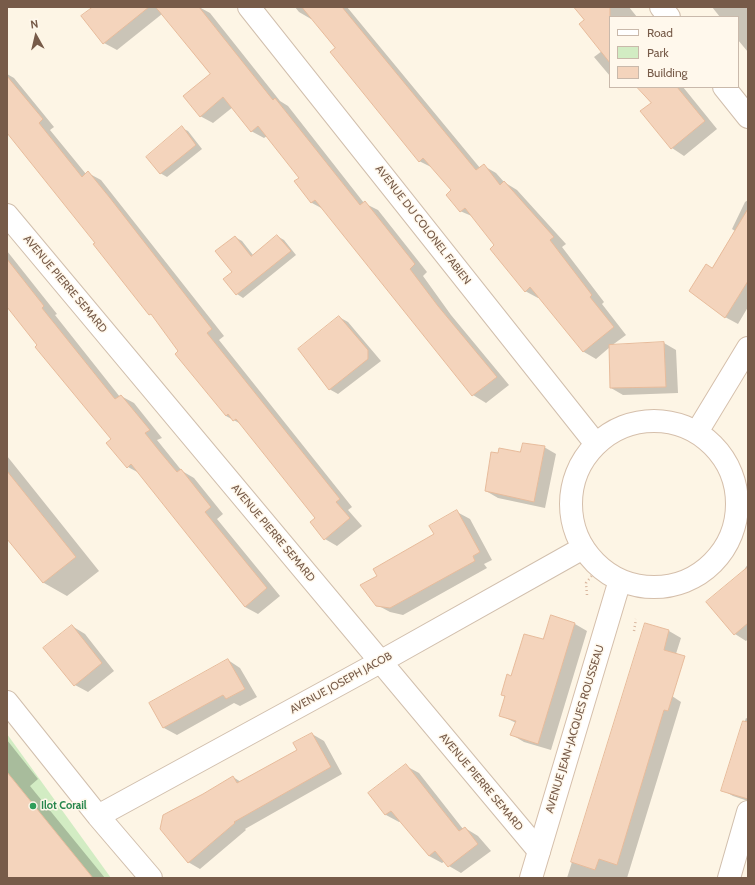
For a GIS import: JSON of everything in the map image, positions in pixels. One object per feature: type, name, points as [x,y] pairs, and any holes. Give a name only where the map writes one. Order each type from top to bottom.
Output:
[{"type":"street","name":"AVENUE DU COLONEL FABIEN","points":[[249,7],[596,444]]},
{"type":"street","points":[[661,7],[668,16]]},
{"type":"street","points":[[725,88],[748,117]]},
{"type":"street","name":"AVENUE PIERRE SEMARD","points":[[7,215],[539,851]]},
{"type":"street","points":[[696,432],[748,348]]},
{"type":"street","points":[[644,421],[671,422],[696,432],[718,450],[732,474],[738,502],[734,529],[720,554],[700,573],[675,584],[647,586],[620,580],[599,567],[583,548],[572,522],[571,494],[579,467],[596,444],[618,428],[644,421]]},
{"type":"street","name":"AVENUE JOSEPH JACOB","points":[[98,816],[380,662],[583,548]]},
{"type":"street","name":"AVENUE JEAN-JACQUES ROUSSEAU","points":[[531,878],[620,580]]},
{"type":"street","points":[[7,702],[98,816],[151,878]]},
{"type":"street","points":[[729,878],[748,812]]},
{"type":"green space","name":"Ilot Corail","points":[[7,734],[111,878],[7,878]]},
{"type":"building","points":[[93,7],[149,7],[103,44],[81,16]]},
{"type":"building","points":[[156,7],[199,7],[273,100],[275,98],[360,205],[365,201],[415,264],[410,269],[438,306],[497,377],[472,396],[315,200],[311,203],[294,181],[299,178],[258,126],[251,132],[223,97],[200,117],[183,96],[210,74]]},
{"type":"building","points":[[302,7],[342,7],[476,170],[484,164],[500,185],[504,181],[554,237],[550,240],[592,295],[590,297],[614,327],[583,352],[530,287],[525,292],[490,249],[494,245],[465,208],[460,212],[446,195],[451,190],[423,158],[419,162],[330,52],[335,48]]},
{"type":"building","points":[[574,7],[610,7],[609,62],[579,24],[584,20]]},
{"type":"building","points":[[7,76],[43,119],[39,123],[82,177],[88,171],[110,198],[212,329],[207,333],[340,499],[336,502],[350,518],[324,540],[310,522],[315,518],[236,419],[233,421],[228,414],[226,416],[175,354],[178,351],[151,314],[149,315],[93,244],[95,243],[7,133]]},
{"type":"building","points":[[638,88],[678,88],[705,121],[671,149],[640,111],[651,103]]},
{"type":"building","points":[[182,126],[196,145],[160,174],[146,157]]},
{"type":"building","points":[[748,209],[748,281],[725,318],[689,291],[706,264],[712,268]]},
{"type":"building","points":[[277,235],[291,251],[236,295],[223,279],[232,272],[215,251],[235,236],[251,256]]},
{"type":"building","points":[[7,259],[44,306],[42,308],[115,399],[121,395],[150,430],[145,433],[161,453],[177,472],[181,469],[211,507],[205,512],[267,588],[245,607],[131,464],[127,468],[106,443],[111,439],[35,347],[37,345],[7,307]]},
{"type":"building","points":[[339,316],[368,350],[368,359],[329,390],[298,349]]},
{"type":"building","points":[[664,342],[666,387],[610,388],[609,345]]},
{"type":"building","points":[[523,443],[545,446],[534,502],[485,491],[491,452],[498,453],[499,448],[520,452]]},
{"type":"building","points":[[7,471],[76,557],[43,583],[7,539]]},
{"type":"building","points":[[457,510],[480,552],[473,556],[475,561],[390,608],[376,606],[360,585],[377,576],[373,569],[434,534],[429,526]]},
{"type":"building","points":[[748,567],[748,623],[734,635],[706,602]]},
{"type":"building","points":[[551,615],[575,623],[538,744],[510,735],[516,721],[499,716],[505,696],[501,695],[507,674],[511,676],[524,634],[543,639]]},
{"type":"building","points":[[645,623],[669,630],[664,650],[685,656],[668,711],[664,710],[617,865],[599,859],[595,870],[571,862]]},
{"type":"building","points":[[72,625],[102,663],[74,686],[43,648]]},
{"type":"building","points":[[228,659],[245,689],[226,699],[223,695],[163,728],[149,703]]},
{"type":"building","points":[[743,721],[748,722],[748,799],[721,791]]},
{"type":"building","points":[[312,733],[331,767],[234,822],[235,823],[188,863],[160,829],[163,815],[233,776],[237,783],[297,750],[293,743]]},
{"type":"building","points":[[406,764],[459,831],[465,827],[478,844],[448,867],[435,851],[429,856],[391,811],[385,815],[368,793]]},
{"type":"building","name":"Ilot Corail","points":[[7,772],[93,878],[7,878]]},
{"type":"place","name":"Ilot Corail","points":[[33,806]]}]
